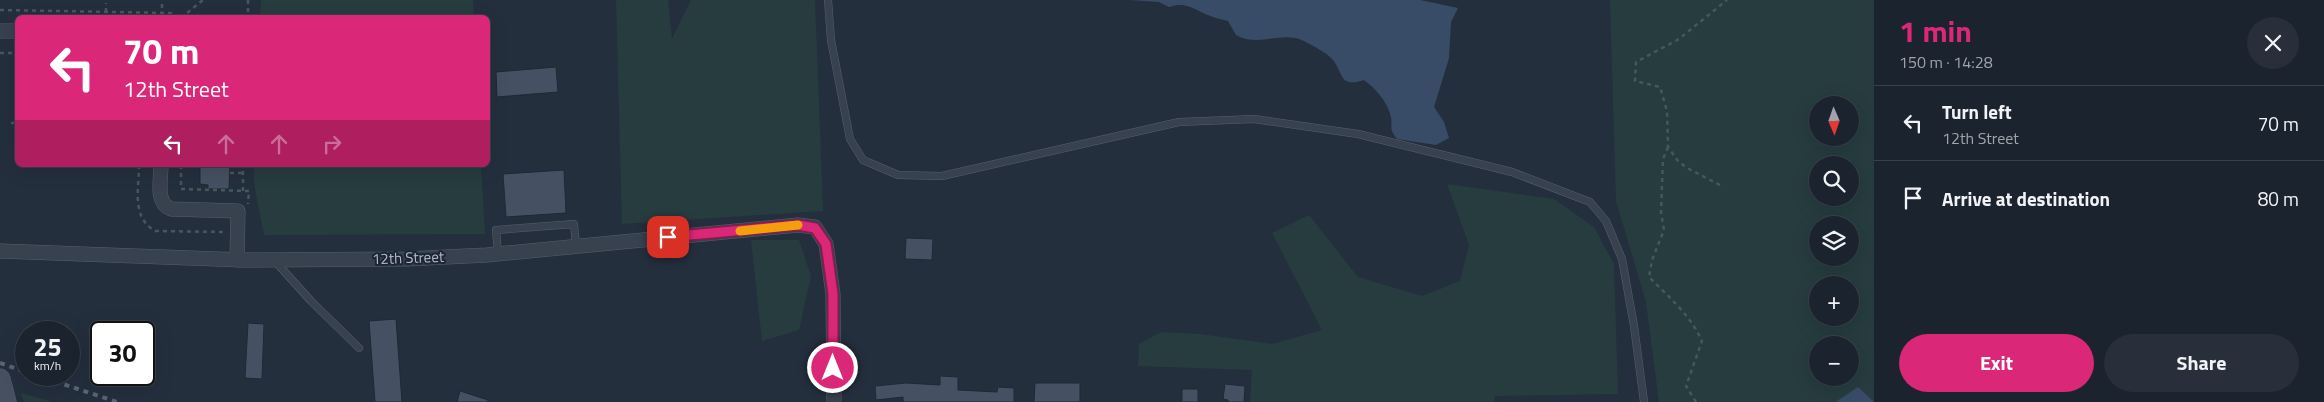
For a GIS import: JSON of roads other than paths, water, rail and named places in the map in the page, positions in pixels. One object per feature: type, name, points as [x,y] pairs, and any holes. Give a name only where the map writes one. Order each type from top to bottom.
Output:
[{"type":"street","points":[[0,31],[15,31]]},
{"type":"street","points":[[161,167],[160,193],[161,202],[165,207],[171,209],[238,211],[237,260]]},
{"type":"street","name":"12th Street","points":[[0,251],[237,260],[406,259],[498,254],[798,225],[815,228],[826,244],[833,294],[834,402]]},
{"type":"street","points":[[0,379],[6,402]]},
{"type":"lane","points":[[828,0],[831,40],[850,139],[863,160],[898,175],[942,176],[1180,122],[1254,119],[1368,136],[1512,172],[1590,202],[1606,221],[1622,259],[1634,326],[1644,402]]},
{"type":"lane","points":[[498,254],[496,230],[574,224],[576,246]]},
{"type":"lane","points":[[274,260],[311,301],[359,348]]},
{"type":"water","points":[[1130,0],[1420,0],[1458,8],[1451,22],[1449,58],[1434,107],[1444,122],[1449,138],[1436,145],[1397,139],[1392,130],[1389,111],[1377,91],[1364,80],[1356,82],[1346,81],[1330,57],[1304,41],[1288,37],[1262,40],[1245,39],[1236,35],[1228,21],[1210,16],[1189,6],[1175,5],[1169,7],[1159,2]]},
{"type":"water","points":[[1858,387],[1874,402],[1836,402],[1837,401]]},
{"type":"railway","points":[[0,363],[15,368]]},
{"type":"railway","points":[[69,386],[117,402]]}]
